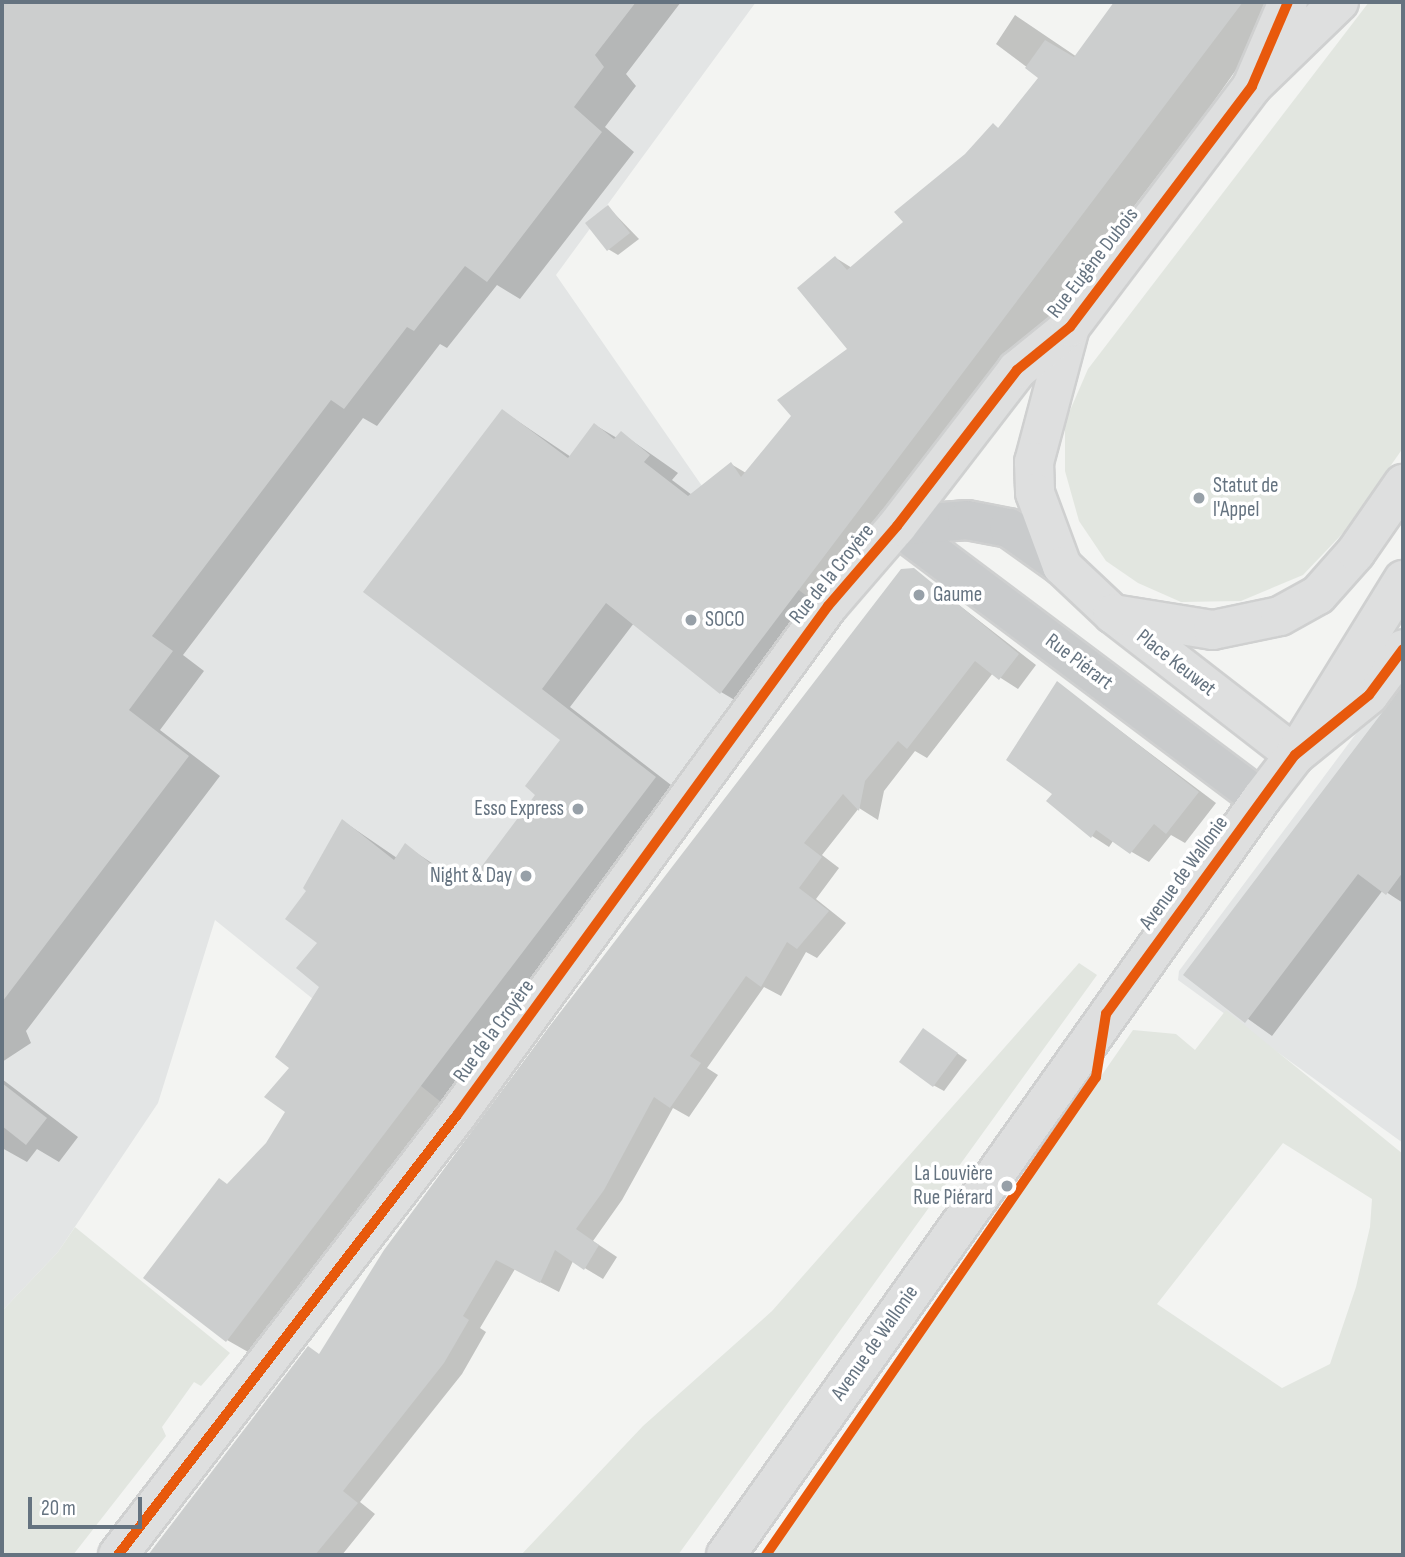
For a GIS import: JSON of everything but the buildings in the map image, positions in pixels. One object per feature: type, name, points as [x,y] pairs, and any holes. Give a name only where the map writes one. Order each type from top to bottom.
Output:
[{"type":"main road","name":"Rue Eugène Dubois","points":[[897,526],[1017,370],[1070,327],[1252,86],[1288,2]]},
{"type":"main road","points":[[1252,86],[1339,2]]},
{"type":"main road","name":"Place Keuwet","points":[[1070,327],[1034,462],[1035,493],[1062,566],[1113,614],[1294,755]]},
{"type":"main road","points":[[1113,614],[1213,630],[1280,616],[1318,596],[1356,552],[1403,484]]},
{"type":"main road","name":"Rue de la Croyère","points":[[118,1555],[457,1115],[828,606],[897,526]]},
{"type":"main road","points":[[1294,755],[1403,580]]},
{"type":"main road","points":[[1294,755],[1369,695],[1403,649]]},
{"type":"main road","name":"Avenue de Wallonie","points":[[726,1555],[1294,755]]},
{"type":"street","name":"Place Keuwet","points":[[897,526],[967,520],[1009,528],[1062,566]]},
{"type":"street","name":"Rue Piérart","points":[[897,526],[1261,799]]},
{"type":"shaded area","points":[[2,2],[756,2],[556,275],[747,551],[808,597],[457,1115],[215,920],[158,1103],[58,1252],[2,1311]]},
{"type":"shaded area","points":[[1369,2],[1403,2],[1403,448],[1345,531],[1303,575],[1241,601],[1181,602],[1138,583],[1106,561],[1079,521],[1065,471],[1065,422],[1088,369]]},
{"type":"shaded area","points":[[1393,684],[1403,692],[1403,1143],[1178,980],[1179,971]]},
{"type":"shaded area","points":[[1079,963],[1097,975],[678,1555],[521,1555],[643,1426],[772,1311]]},
{"type":"shaded area","points":[[1226,1010],[1403,1154],[1403,1555],[770,1555],[1133,1030],[1176,1034],[1195,1050]],"holes":[[[1283,1143],[1372,1199],[1370,1227],[1356,1287],[1330,1364],[1282,1388],[1157,1304]]]},
{"type":"shaded area","points":[[75,1227],[230,1353],[201,1386],[194,1382],[162,1427],[166,1436],[73,1555],[2,1555],[2,1311],[58,1252]]},
{"type":"cycle path","points":[[118,1555],[457,1115],[828,606],[897,526],[1017,370],[1070,327],[1252,86],[1288,2]]},
{"type":"cycle path","points":[[766,1555],[1096,1077],[1106,1014],[1295,755],[1369,695],[1403,649]]},
{"type":"place","name":"Statut de l'Appel","points":[[1199,498]]},
{"type":"place","name":"Gaume","points":[[919,595]]},
{"type":"place","name":"SOCO","points":[[691,620]]},
{"type":"place","name":"Esso Express","points":[[578,809]]},
{"type":"place","name":"Night & Day","points":[[526,876]]},
{"type":"place","name":"La Louvière Rue Piérard","points":[[1007,1186]]}]
